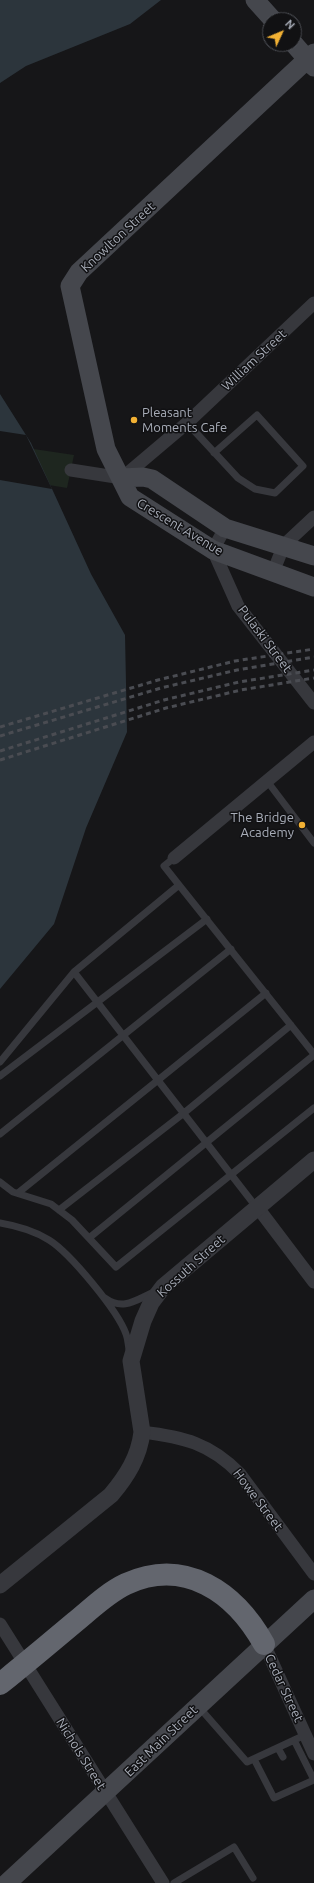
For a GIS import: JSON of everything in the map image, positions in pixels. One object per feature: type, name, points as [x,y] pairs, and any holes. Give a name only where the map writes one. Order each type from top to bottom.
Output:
[{"type":"highway","points":[[6,1680],[114,1591],[137,1580],[164,1575],[176,1575],[202,1582],[226,1596],[246,1616],[264,1644]]},
{"type":"main road","points":[[255,0],[266,12]]},
{"type":"main road","points":[[302,51],[312,60]]},
{"type":"main road","name":"Knowlton Street","points":[[122,478],[112,464],[106,449],[70,286],[79,272],[312,60]]},
{"type":"main road","name":"Crescent Avenue","points":[[314,556],[284,545],[225,528],[152,479],[143,477],[122,478],[126,491],[137,503],[214,550],[314,587]]},
{"type":"main road","name":"East Main Street","points":[[7,1883],[106,1794],[264,1644],[314,1599]]},
{"type":"street","name":"William Street","points":[[122,478],[187,423],[314,303]]},
{"type":"street","points":[[71,470],[122,478]]},
{"type":"street","points":[[274,572],[284,545],[314,517]]},
{"type":"street","points":[[214,550],[225,528]]},
{"type":"street","name":"Pulaski Street","points":[[214,550],[238,606],[314,703]]},
{"type":"street","points":[[174,858],[314,742]]},
{"type":"street","name":"Kossuth Street","points":[[0,1585],[111,1494],[125,1478],[141,1443],[142,1432],[131,1361],[143,1321],[151,1303],[163,1287],[314,1160]]},
{"type":"street","points":[[258,1208],[314,1282]]},
{"type":"street","name":"Howe Street","points":[[142,1432],[172,1436],[198,1443],[227,1460],[240,1474],[314,1574]]},
{"type":"street","name":"Nichols Street","points":[[0,1624],[106,1794],[164,1883]]},
{"type":"street","name":"Cedar Street","points":[[264,1644],[300,1737],[314,1754]]},
{"type":"lane","points":[[187,423],[214,453],[238,478],[255,489],[275,493],[303,466],[257,415],[214,453]]},
{"type":"lane","points":[[266,781],[314,843]]},
{"type":"lane","points":[[89,1238],[314,1055],[164,866],[174,858]]},
{"type":"lane","points":[[0,1062],[74,972],[179,885]]},
{"type":"lane","points":[[0,1076],[207,919]]},
{"type":"lane","points":[[0,1134],[231,949]]},
{"type":"lane","points":[[74,972],[258,1208]]},
{"type":"lane","points":[[18,1194],[266,994]]},
{"type":"lane","points":[[59,1210],[184,1113],[291,1025]]},
{"type":"lane","points":[[0,1182],[18,1194],[51,1204],[89,1238],[116,1267],[314,1108]]},
{"type":"lane","points":[[0,1223],[23,1226],[49,1240],[71,1258],[101,1296],[126,1334],[131,1361]]},
{"type":"lane","points":[[101,1296],[114,1304],[123,1304],[163,1287]]},
{"type":"lane","points":[[198,1706],[247,1762],[300,1737],[314,1780],[296,1784],[274,1798],[254,1759]]},
{"type":"lane","points":[[278,1748],[283,1757]]},
{"type":"lane","points":[[174,1883],[234,1847],[253,1878]]},
{"type":"shaded area","points":[[0,0],[161,0],[130,24],[26,66],[0,83]]},
{"type":"shaded area","points":[[0,394],[31,443],[91,574],[125,635],[127,732],[86,828],[54,924],[0,989]]},
{"type":"shaded area","points":[[0,444],[74,455],[67,488],[0,477]]},
{"type":"pier","points":[[0,431],[26,435],[52,489],[0,480]]},
{"type":"railway","points":[[0,727],[158,680],[235,661],[314,649]]},
{"type":"railway","points":[[0,736],[161,688],[237,670],[314,657]]},
{"type":"railway","points":[[0,751],[164,700],[239,682],[314,670]]},
{"type":"railway","points":[[0,760],[166,708],[241,690],[314,678]]},
{"type":"place","name":"Pleasant Moments Cafe","points":[[134,420]]},
{"type":"place","name":"The Bridge Academy","points":[[302,825]]}]
